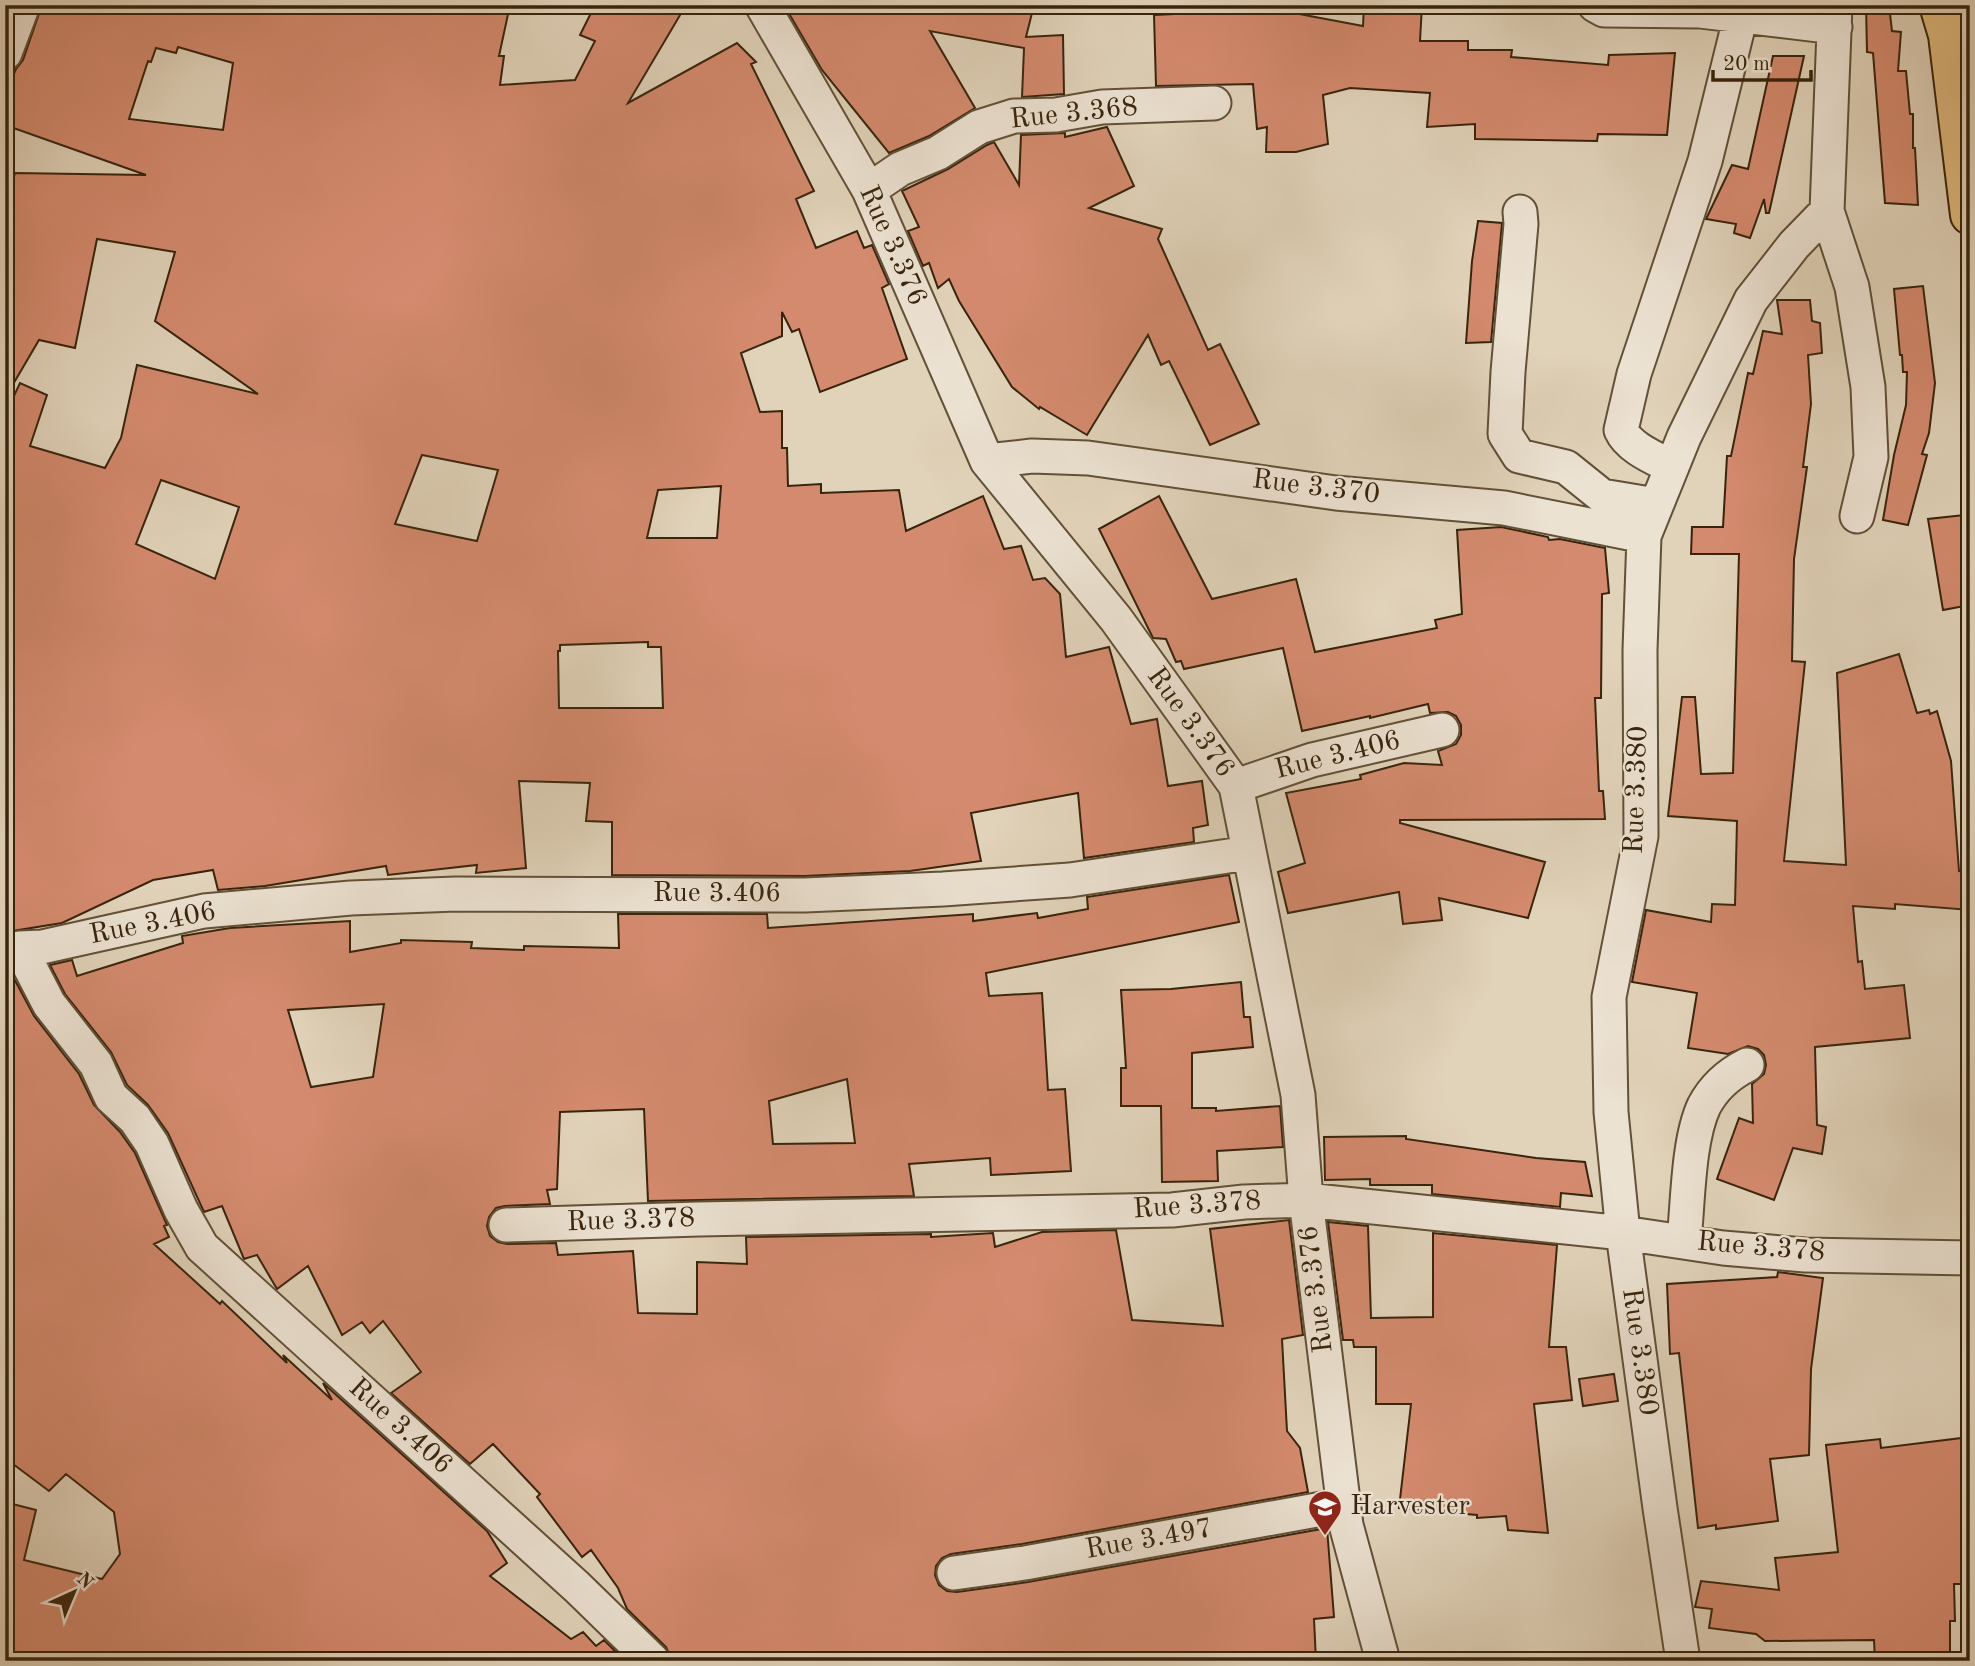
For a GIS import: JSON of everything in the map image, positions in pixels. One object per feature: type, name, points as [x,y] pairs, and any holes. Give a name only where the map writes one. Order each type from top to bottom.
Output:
[{"type":"main road","points":[[1952,22],[1970,215]]},
{"type":"street","points":[[5,53],[23,5]]},
{"type":"street","name":"Rue 3.376","points":[[762,5],[869,190],[987,461],[1116,619],[1236,786],[1298,1095],[1306,1200],[1346,1525],[1383,1661]]},
{"type":"street","points":[[1595,5],[1604,10],[1835,16],[1827,211],[1852,288],[1868,387],[1871,457],[1857,516]]},
{"type":"street","points":[[1672,467],[1642,450],[1623,435],[1621,429],[1634,374],[1705,161],[1741,15]]},
{"type":"street","name":"Rue 3.368","points":[[869,190],[900,169],[938,153],[979,127],[1014,117],[1056,116],[1102,107],[1214,103]]},
{"type":"street","name":"Rue 3.380","points":[[1683,1661],[1623,1233],[1611,1112],[1609,997],[1641,836],[1640,650],[1644,536],[1672,467],[1751,300],[1794,245],[1827,211]]},
{"type":"street","points":[[1520,212],[1507,372],[1505,434],[1519,456],[1566,467],[1602,496],[1656,505]]},
{"type":"street","name":"Rue 3.370","points":[[987,461],[1032,456],[1087,458],[1336,493],[1504,508],[1644,536]]},
{"type":"street","name":"Rue 3.406","points":[[1236,786],[1312,760],[1442,730]]},
{"type":"street","name":"Rue 3.406","points":[[653,1661],[578,1587],[202,1247],[181,1210],[152,1144],[135,1119],[111,1097],[96,1064],[49,1004],[13,950],[42,947],[204,911],[351,898],[483,893],[805,895],[943,889],[1070,880],[1248,853]]},
{"type":"street","points":[[1684,1241],[1694,1142],[1704,1107],[1717,1087],[1731,1073],[1747,1065]]},
{"type":"street","name":"Rue 3.378","points":[[506,1225],[713,1218],[1172,1210],[1244,1202],[1306,1200],[1623,1233],[1723,1248],[1805,1255],[1970,1258]]},
{"type":"street","name":"Rue 3.497","points":[[954,1573],[1025,1563],[1344,1505]]},
{"type":"building","points":[[42,5],[510,5],[499,56],[504,56],[500,85],[575,80],[595,41],[580,35],[595,5],[686,5],[628,103],[737,43],[756,62],[751,64],[814,191],[796,199],[816,248],[857,231],[864,248],[872,245],[889,284],[882,288],[907,359],[820,392],[799,329],[792,332],[782,312],[782,336],[741,353],[760,412],[782,411],[782,448],[787,448],[788,486],[821,484],[821,493],[899,490],[906,531],[983,496],[1004,549],[1021,546],[1033,580],[1045,578],[1060,594],[1066,657],[1109,647],[1131,724],[1157,719],[1168,786],[1202,781],[1208,825],[1193,828],[1194,842],[1084,858],[1078,793],[971,813],[981,861],[910,871],[805,876],[612,875],[612,822],[586,821],[590,783],[519,781],[526,868],[476,873],[477,865],[388,875],[386,866],[265,886],[218,890],[213,870],[153,880],[62,923],[6,932],[5,415],[20,383],[47,395],[30,446],[105,468],[121,438],[137,365],[258,394],[155,321],[175,252],[97,239],[75,348],[39,340],[5,398],[5,187],[11,187],[15,173],[146,175],[5,125],[5,95],[16,69],[23,60]],"holes":[[[178,47],[233,63],[223,130],[129,119],[148,61],[151,62],[156,48],[176,53]],[[422,455],[498,470],[477,541],[395,524]],[[161,480],[239,507],[215,579],[136,544]],[[721,486],[717,538],[647,538],[658,490]],[[648,642],[648,647],[661,647],[663,708],[559,708],[560,645]]]},
{"type":"building","points":[[784,5],[1034,5],[1026,37],[1063,35],[1064,94],[1022,97],[1024,48],[930,31],[975,108],[929,136],[889,153],[822,70]]},
{"type":"building","points":[[1216,5],[1252,5],[1363,26],[1364,5],[1422,5],[1420,41],[1468,41],[1468,50],[1512,50],[1511,57],[1608,65],[1609,55],[1675,53],[1667,135],[1598,134],[1597,141],[1475,139],[1475,124],[1427,127],[1430,93],[1350,88],[1323,95],[1328,144],[1296,152],[1266,152],[1267,127],[1257,129],[1253,84],[1156,86],[1154,15],[1215,12]]},
{"type":"building","points":[[1866,5],[1889,5],[1892,31],[1901,32],[1898,71],[1906,71],[1910,114],[1913,114],[1918,205],[1885,203],[1873,53],[1867,52]]},
{"type":"building","points":[[1773,56],[1804,56],[1769,213],[1766,213],[1764,199],[1750,238],[1734,233],[1736,224],[1706,219],[1732,165],[1748,169]]},
{"type":"building","points":[[1107,127],[1134,186],[1089,208],[1162,229],[1158,239],[1208,350],[1220,344],[1259,424],[1210,445],[1169,361],[1161,365],[1148,335],[1087,435],[1040,407],[1039,409],[1012,387],[959,301],[949,279],[938,288],[929,263],[923,266],[908,231],[919,227],[902,191],[948,169],[987,145],[994,142],[1019,185],[1021,135],[1065,133],[1065,137]]},
{"type":"building","points":[[1478,221],[1502,223],[1491,342],[1466,343],[1472,261]]},
{"type":"building","points":[[1923,286],[1935,383],[1929,433],[1922,454],[1927,455],[1908,525],[1883,520],[1906,405],[1907,372],[1903,372],[1900,355],[1894,289]]},
{"type":"building","points":[[1777,300],[1810,300],[1812,321],[1820,323],[1822,353],[1808,355],[1811,404],[1803,467],[1807,467],[1794,559],[1792,661],[1805,662],[1784,861],[1846,865],[1837,673],[1899,654],[1917,713],[1929,710],[1930,714],[1937,711],[1951,761],[1959,871],[1970,872],[1970,910],[1895,904],[1895,909],[1853,906],[1858,962],[1862,961],[1865,989],[1904,985],[1910,1038],[1815,1047],[1817,1125],[1826,1127],[1822,1154],[1793,1148],[1774,1200],[1717,1179],[1739,1118],[1753,1123],[1752,1084],[1764,1074],[1764,1055],[1758,1049],[1748,1046],[1728,1054],[1688,1048],[1697,993],[1632,982],[1646,910],[1711,922],[1712,904],[1735,905],[1737,821],[1668,816],[1682,697],[1695,697],[1701,774],[1733,773],[1739,554],[1691,554],[1692,527],[1723,527],[1727,456],[1731,456],[1748,373],[1753,374],[1763,331],[1782,334]]},
{"type":"building","points":[[1159,496],[1212,599],[1296,579],[1315,652],[1437,628],[1435,620],[1462,614],[1457,530],[1501,527],[1548,537],[1549,540],[1560,539],[1605,548],[1609,593],[1602,594],[1601,698],[1595,698],[1599,791],[1603,791],[1605,819],[1400,820],[1400,823],[1545,862],[1528,918],[1439,898],[1442,920],[1403,924],[1399,892],[1288,913],[1278,872],[1305,863],[1286,793],[1361,779],[1360,775],[1404,763],[1442,765],[1438,751],[1456,744],[1461,735],[1461,725],[1456,716],[1448,712],[1430,713],[1428,704],[1302,731],[1283,648],[1184,669],[1181,661],[1176,662],[1166,639],[1153,638],[1099,529]]},
{"type":"building","points":[[1964,515],[1970,549],[1970,605],[1943,610],[1928,519]]},
{"type":"building","points":[[1229,875],[1239,922],[986,973],[989,996],[1042,993],[1048,1090],[1065,1089],[1071,1171],[991,1175],[990,1158],[909,1164],[914,1196],[648,1201],[644,1109],[560,1112],[557,1189],[547,1190],[550,1204],[496,1208],[489,1217],[487,1226],[490,1236],[498,1242],[556,1243],[558,1255],[633,1251],[638,1313],[697,1314],[697,1262],[747,1264],[746,1237],[931,1234],[931,1237],[993,1233],[995,1247],[1042,1232],[1116,1230],[1132,1320],[1223,1326],[1210,1229],[1289,1220],[1303,1335],[1282,1339],[1287,1431],[1300,1448],[1308,1492],[1022,1544],[951,1554],[942,1558],[936,1566],[935,1575],[939,1585],[947,1591],[957,1592],[1028,1582],[1327,1528],[1334,1617],[1314,1619],[1316,1661],[672,1661],[666,1647],[627,1609],[618,1588],[591,1550],[582,1557],[537,1497],[540,1494],[493,1444],[470,1464],[391,1393],[421,1372],[383,1321],[370,1333],[362,1322],[342,1335],[308,1266],[277,1289],[257,1255],[244,1259],[222,1206],[204,1212],[168,1133],[148,1105],[127,1085],[111,1052],[65,994],[50,965],[72,960],[77,976],[183,943],[182,936],[230,928],[350,921],[350,952],[401,943],[401,940],[472,942],[471,948],[524,950],[524,946],[619,948],[618,914],[767,914],[768,928],[973,914],[973,921],[1037,913],[1038,918],[1088,909],[1087,897]],"holes":[[[384,1004],[373,1077],[311,1087],[288,1010]],[[847,1079],[855,1143],[773,1144],[769,1101]]]},
{"type":"building","points":[[5,971],[10,971],[34,1016],[79,1074],[94,1105],[120,1132],[135,1153],[167,1225],[164,1226],[169,1237],[154,1244],[332,1400],[323,1383],[487,1531],[507,1563],[490,1576],[571,1639],[583,1632],[596,1646],[604,1640],[625,1661],[5,1661],[5,1502],[36,1510],[24,1560],[102,1579],[120,1554],[114,1512],[66,1474],[49,1491],[5,1458]]},
{"type":"building","points":[[1241,982],[1244,1017],[1250,1017],[1253,1047],[1192,1053],[1192,1108],[1216,1108],[1216,1111],[1280,1106],[1283,1147],[1217,1151],[1218,1181],[1162,1182],[1161,1106],[1121,1106],[1121,1068],[1126,1068],[1121,990],[1171,989]]},
{"type":"building","points":[[1406,1136],[1406,1139],[1536,1158],[1585,1162],[1592,1196],[1561,1193],[1560,1207],[1432,1194],[1432,1185],[1370,1185],[1370,1179],[1325,1180],[1324,1137]]},
{"type":"building","points":[[1328,1222],[1368,1226],[1371,1318],[1433,1317],[1433,1233],[1557,1245],[1549,1347],[1566,1347],[1572,1400],[1534,1404],[1548,1533],[1508,1530],[1506,1516],[1477,1518],[1477,1515],[1399,1508],[1411,1404],[1376,1404],[1376,1347],[1354,1347],[1353,1340],[1343,1340]]},
{"type":"building","points":[[1778,1272],[1823,1278],[1811,1369],[1809,1455],[1770,1459],[1778,1521],[1716,1529],[1716,1525],[1698,1528],[1679,1353],[1670,1354],[1667,1284],[1777,1277]]},
{"type":"building","points":[[1614,1374],[1618,1401],[1583,1406],[1579,1379]]},
{"type":"building","points":[[1970,1437],[1970,1584],[1954,1584],[1955,1621],[1950,1621],[1950,1661],[1875,1661],[1874,1640],[1765,1641],[1756,1634],[1709,1628],[1712,1609],[1695,1607],[1701,1581],[1779,1590],[1775,1558],[1838,1552],[1826,1445],[1880,1439],[1881,1448]]},
{"type":"place","name":"Harvester","points":[[1325,1537]]}]
